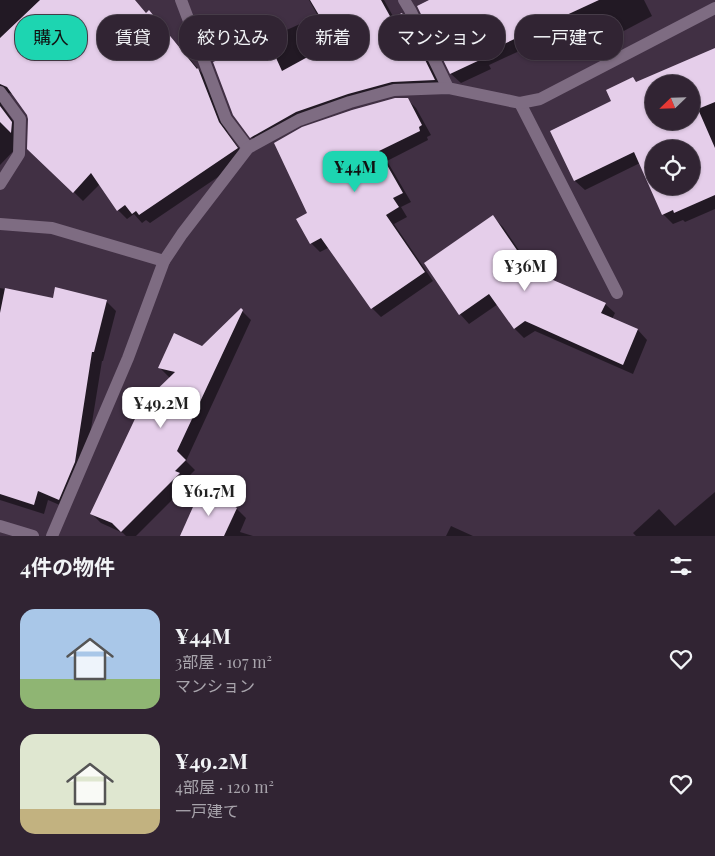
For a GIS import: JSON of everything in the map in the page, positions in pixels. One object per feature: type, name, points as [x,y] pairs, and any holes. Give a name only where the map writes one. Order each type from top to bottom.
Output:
[{"type":"street","points":[[181,0],[226,119],[248,148]]},
{"type":"street","points":[[404,0],[448,88]]},
{"type":"street","points":[[52,536],[128,358],[164,261],[182,234],[248,148],[299,120],[350,102],[394,90],[448,88],[520,103],[540,99],[715,8]]},
{"type":"street","points":[[0,92],[20,119],[19,154],[0,184]]},
{"type":"street","points":[[520,103],[617,293]]},
{"type":"street","points":[[0,224],[52,228],[164,261]]},
{"type":"street","points":[[0,526],[33,536]]},
{"type":"building","points":[[40,0],[135,0],[146,13],[149,10],[153,15],[97,15],[97,60],[169,60],[169,35],[179,47],[179,60],[190,60],[198,68],[219,122],[238,148],[139,215],[136,211],[132,214],[125,205],[117,211],[91,173],[73,193],[27,149],[27,115],[7,87],[0,84],[0,38],[15,24],[15,60],[87,60],[87,15],[24,15]]},
{"type":"building","points":[[310,0],[381,0],[389,15],[379,15],[379,60],[425,60],[435,80],[392,82],[348,94],[296,112],[250,138],[233,115],[213,62],[218,60],[277,60],[282,71],[302,60],[369,60],[369,15],[319,15]]},
{"type":"building","points":[[429,0],[599,0],[567,15],[515,15],[515,39],[505,43],[505,15],[421,15],[417,6]]},
{"type":"building","points":[[715,48],[715,102],[700,108],[700,75],[652,75]]},
{"type":"building","points":[[443,60],[480,60],[450,74]]},
{"type":"building","points":[[633,77],[636,82],[645,78],[645,130],[700,130],[700,114],[715,148],[715,195],[674,213],[673,210],[662,215],[653,195],[700,195],[700,140],[645,140],[645,177],[634,152],[574,181],[550,131],[611,101],[606,90]]},
{"type":"building","points":[[395,98],[408,98],[422,125],[419,127],[420,131],[379,151],[403,193],[393,198],[399,207],[386,215],[425,272],[371,309],[321,238],[310,244],[296,219],[307,213],[274,143],[302,127]]},
{"type":"building","points":[[0,106],[12,122],[11,133],[0,122]]},
{"type":"building","points":[[493,215],[534,275],[537,273],[606,303],[601,313],[638,329],[623,365],[525,321],[514,329],[489,294],[459,315],[424,263]]},
{"type":"building","points":[[55,287],[107,300],[94,352],[92,352],[75,462],[59,500],[38,491],[34,505],[0,494],[0,313],[5,288],[53,298]]},
{"type":"building","points":[[241,308],[243,310],[177,451],[186,460],[175,471],[180,473],[121,532],[112,523],[90,514],[142,404],[175,372],[158,368],[174,333],[202,346]]},
{"type":"building","points":[[201,489],[237,508],[224,536],[180,536]]}]
